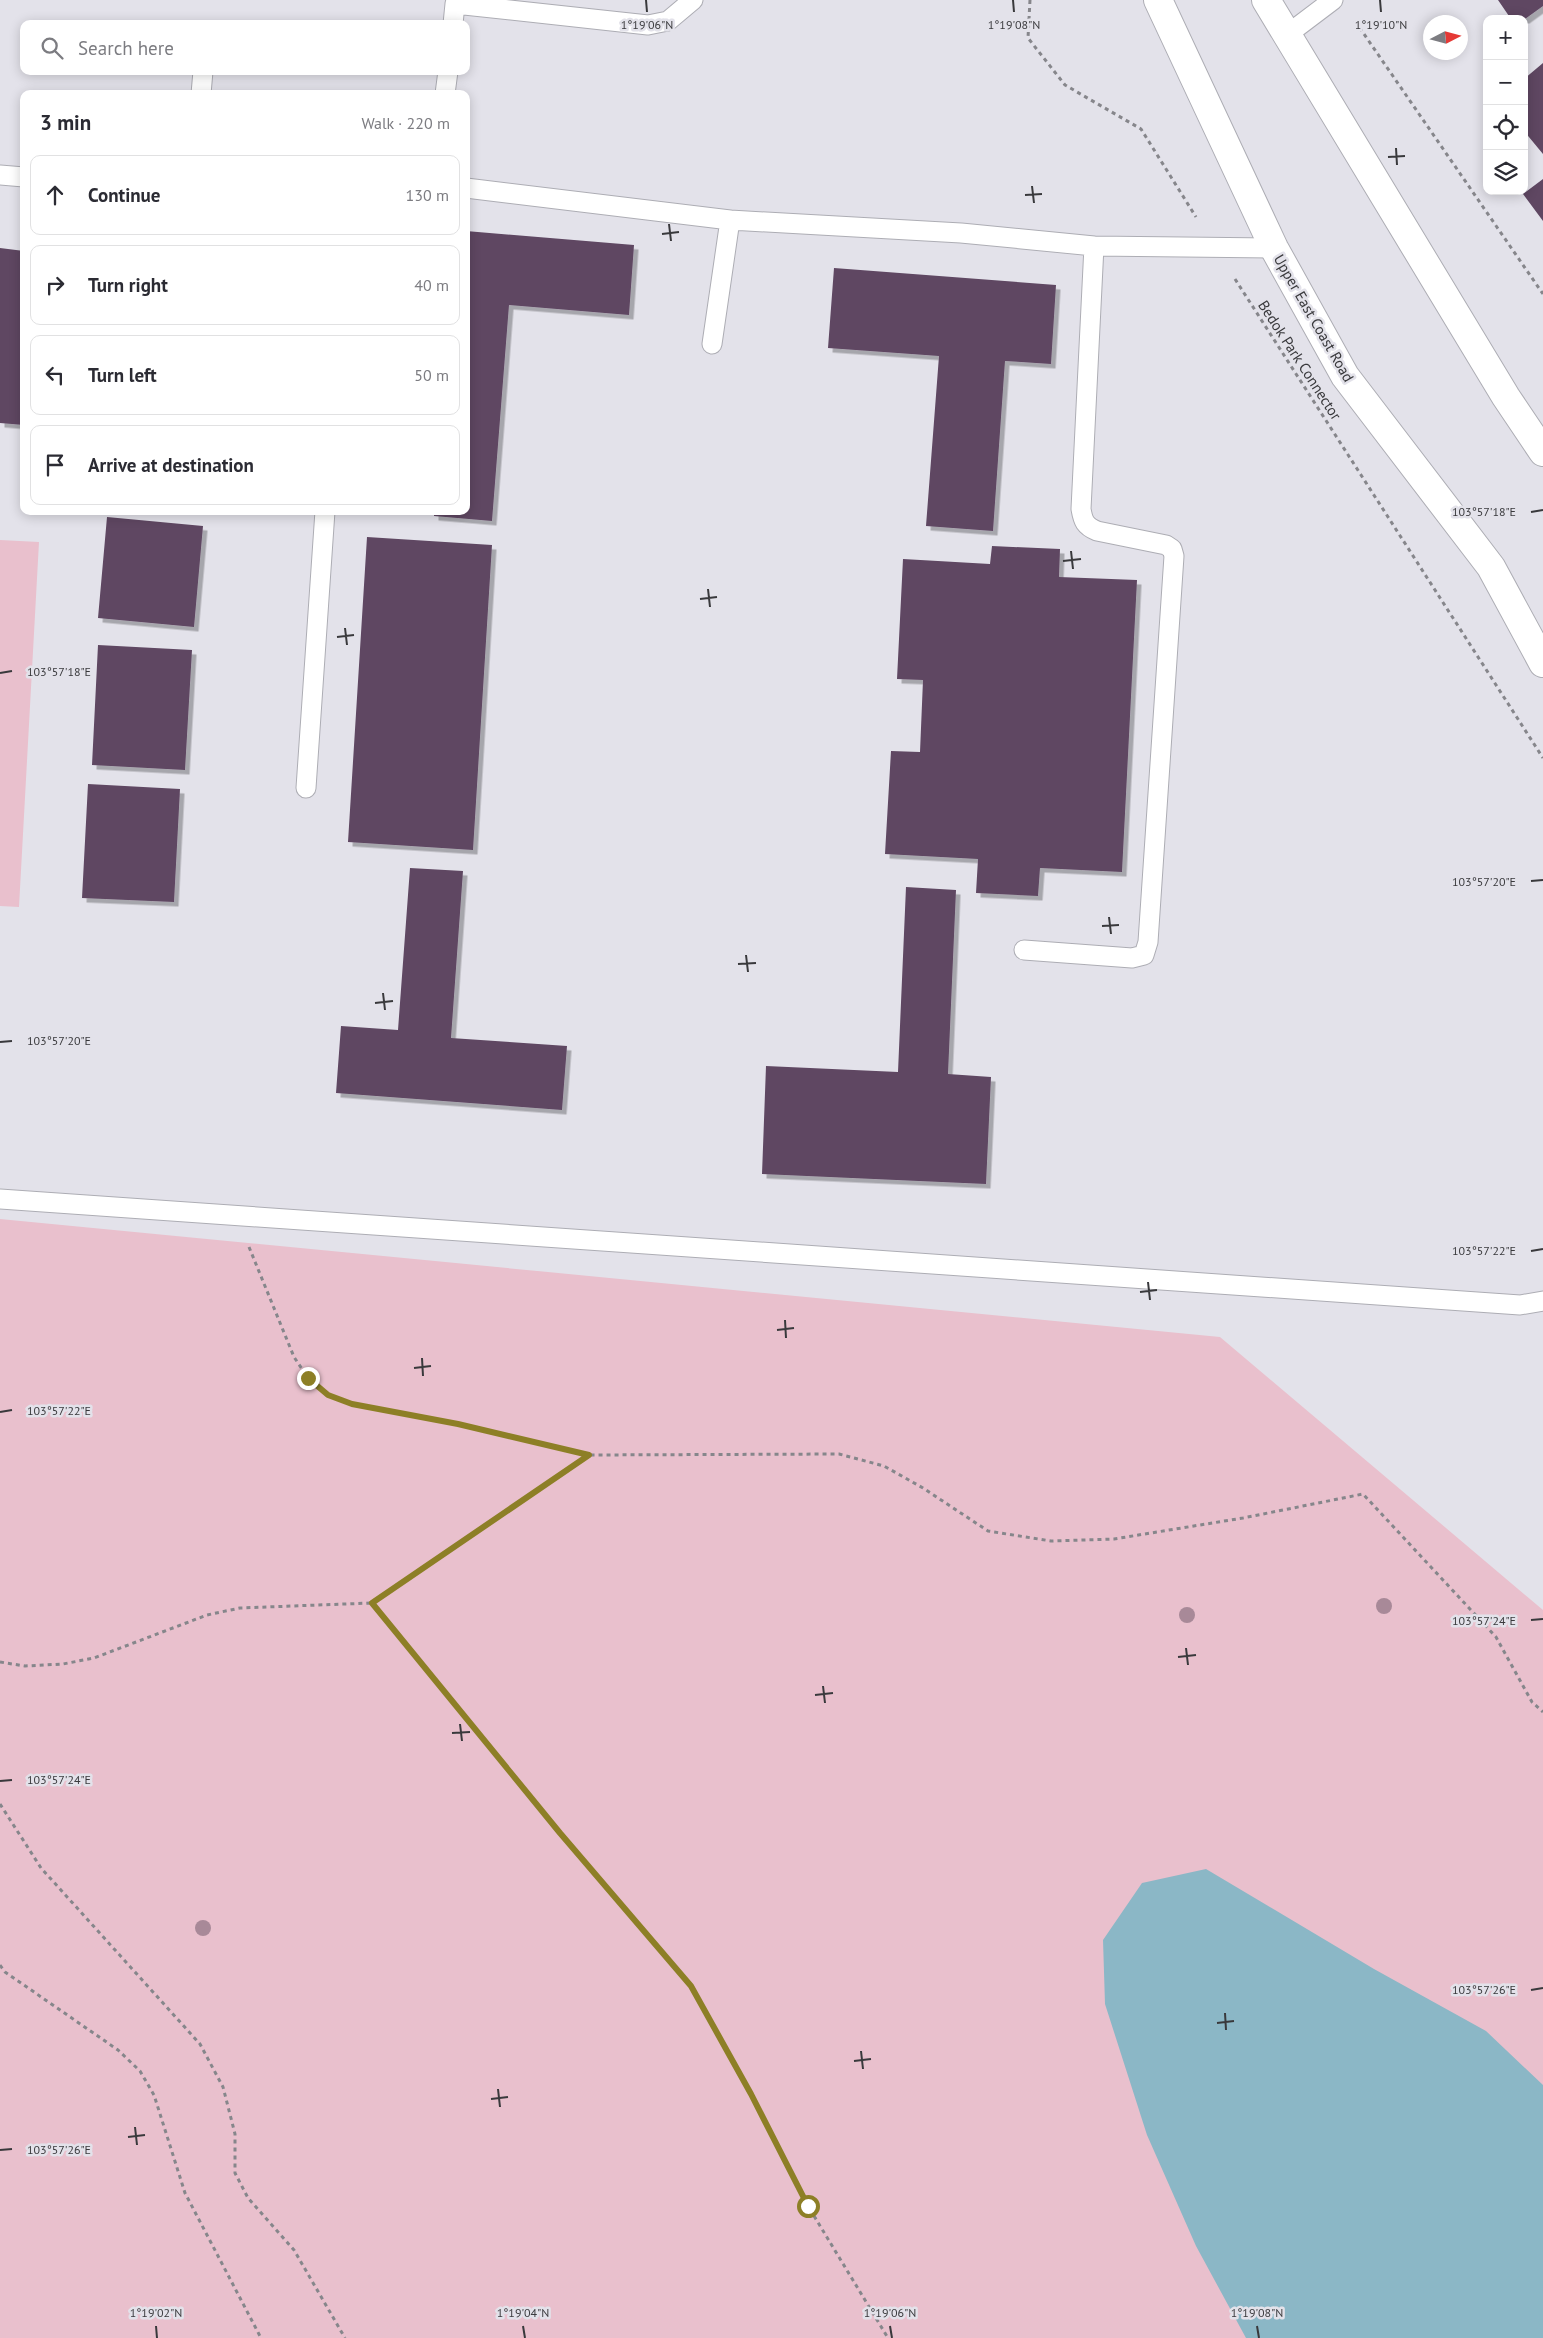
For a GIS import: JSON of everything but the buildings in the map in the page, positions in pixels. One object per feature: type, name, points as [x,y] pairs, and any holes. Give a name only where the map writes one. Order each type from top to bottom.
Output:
[{"type":"main road","name":"Upper East Coast Road","points":[[1158,0],[1274,248],[1344,376],[1491,566],[1543,663]]},
{"type":"main road","points":[[1266,0],[1506,397],[1543,452]]},
{"type":"lane","points":[[453,20],[455,2],[648,25],[668,20],[693,0]]},
{"type":"lane","points":[[1288,34],[1332,0]]},
{"type":"lane","points":[[201,90],[203,75]]},
{"type":"lane","points":[[446,90],[447,75]]},
{"type":"lane","points":[[0,175],[20,177]]},
{"type":"lane","points":[[470,188],[730,220],[961,233],[1094,246],[1274,248]]},
{"type":"lane","points":[[712,344],[730,220]]},
{"type":"lane","points":[[1024,950],[1132,958],[1144,955],[1148,942],[1174,556],[1172,550],[1166,545],[1097,531],[1088,527],[1083,520],[1081,509],[1094,246]]},
{"type":"lane","points":[[306,788],[325,515]]},
{"type":"lane","points":[[0,1199],[1520,1305],[1543,1301]]},
{"type":"path","name":"Bedok Park Connector","points":[[1030,0],[1028,38],[1065,85],[1141,129],[1543,758]]},
{"type":"path","points":[[1352,16],[1543,294]]},
{"type":"path","points":[[235,1214],[294,1357],[308,1378],[328,1395],[352,1404],[458,1424],[589,1455],[840,1454],[884,1466],[923,1488],[988,1531],[1051,1541],[1114,1539],[1243,1518],[1363,1494],[1496,1637],[1532,1702],[1543,1712]]},
{"type":"path","points":[[0,1662],[25,1666],[63,1664],[94,1658],[207,1615],[240,1608],[372,1603],[589,1455]]},
{"type":"path","points":[[372,1603],[560,1833],[691,1986],[751,2094],[808,2206],[888,2338]]},
{"type":"path","points":[[0,1804],[41,1868],[200,2044],[223,2087],[235,2134],[235,2174],[248,2198],[294,2250],[345,2338]]},
{"type":"path","points":[[0,1965],[5,1972],[118,2050],[140,2071],[154,2095],[185,2193],[261,2338]]},
{"type":"shaded area","points":[[0,540],[39,542],[19,907],[0,906]]},
{"type":"shaded area","points":[[0,1219],[1220,1337],[1543,1610],[1543,2338],[0,2338]]},
{"type":"water","points":[[1206,1869],[1374,1969],[1486,2031],[1543,2085],[1543,2338],[1246,2338],[1196,2246],[1147,2135],[1105,2004],[1103,1940],[1142,1883]]},
{"type":"route","points":[[308,1378],[328,1395],[352,1404],[458,1424],[589,1455],[372,1603],[560,1833],[691,1986],[751,2094],[808,2206]]}]
